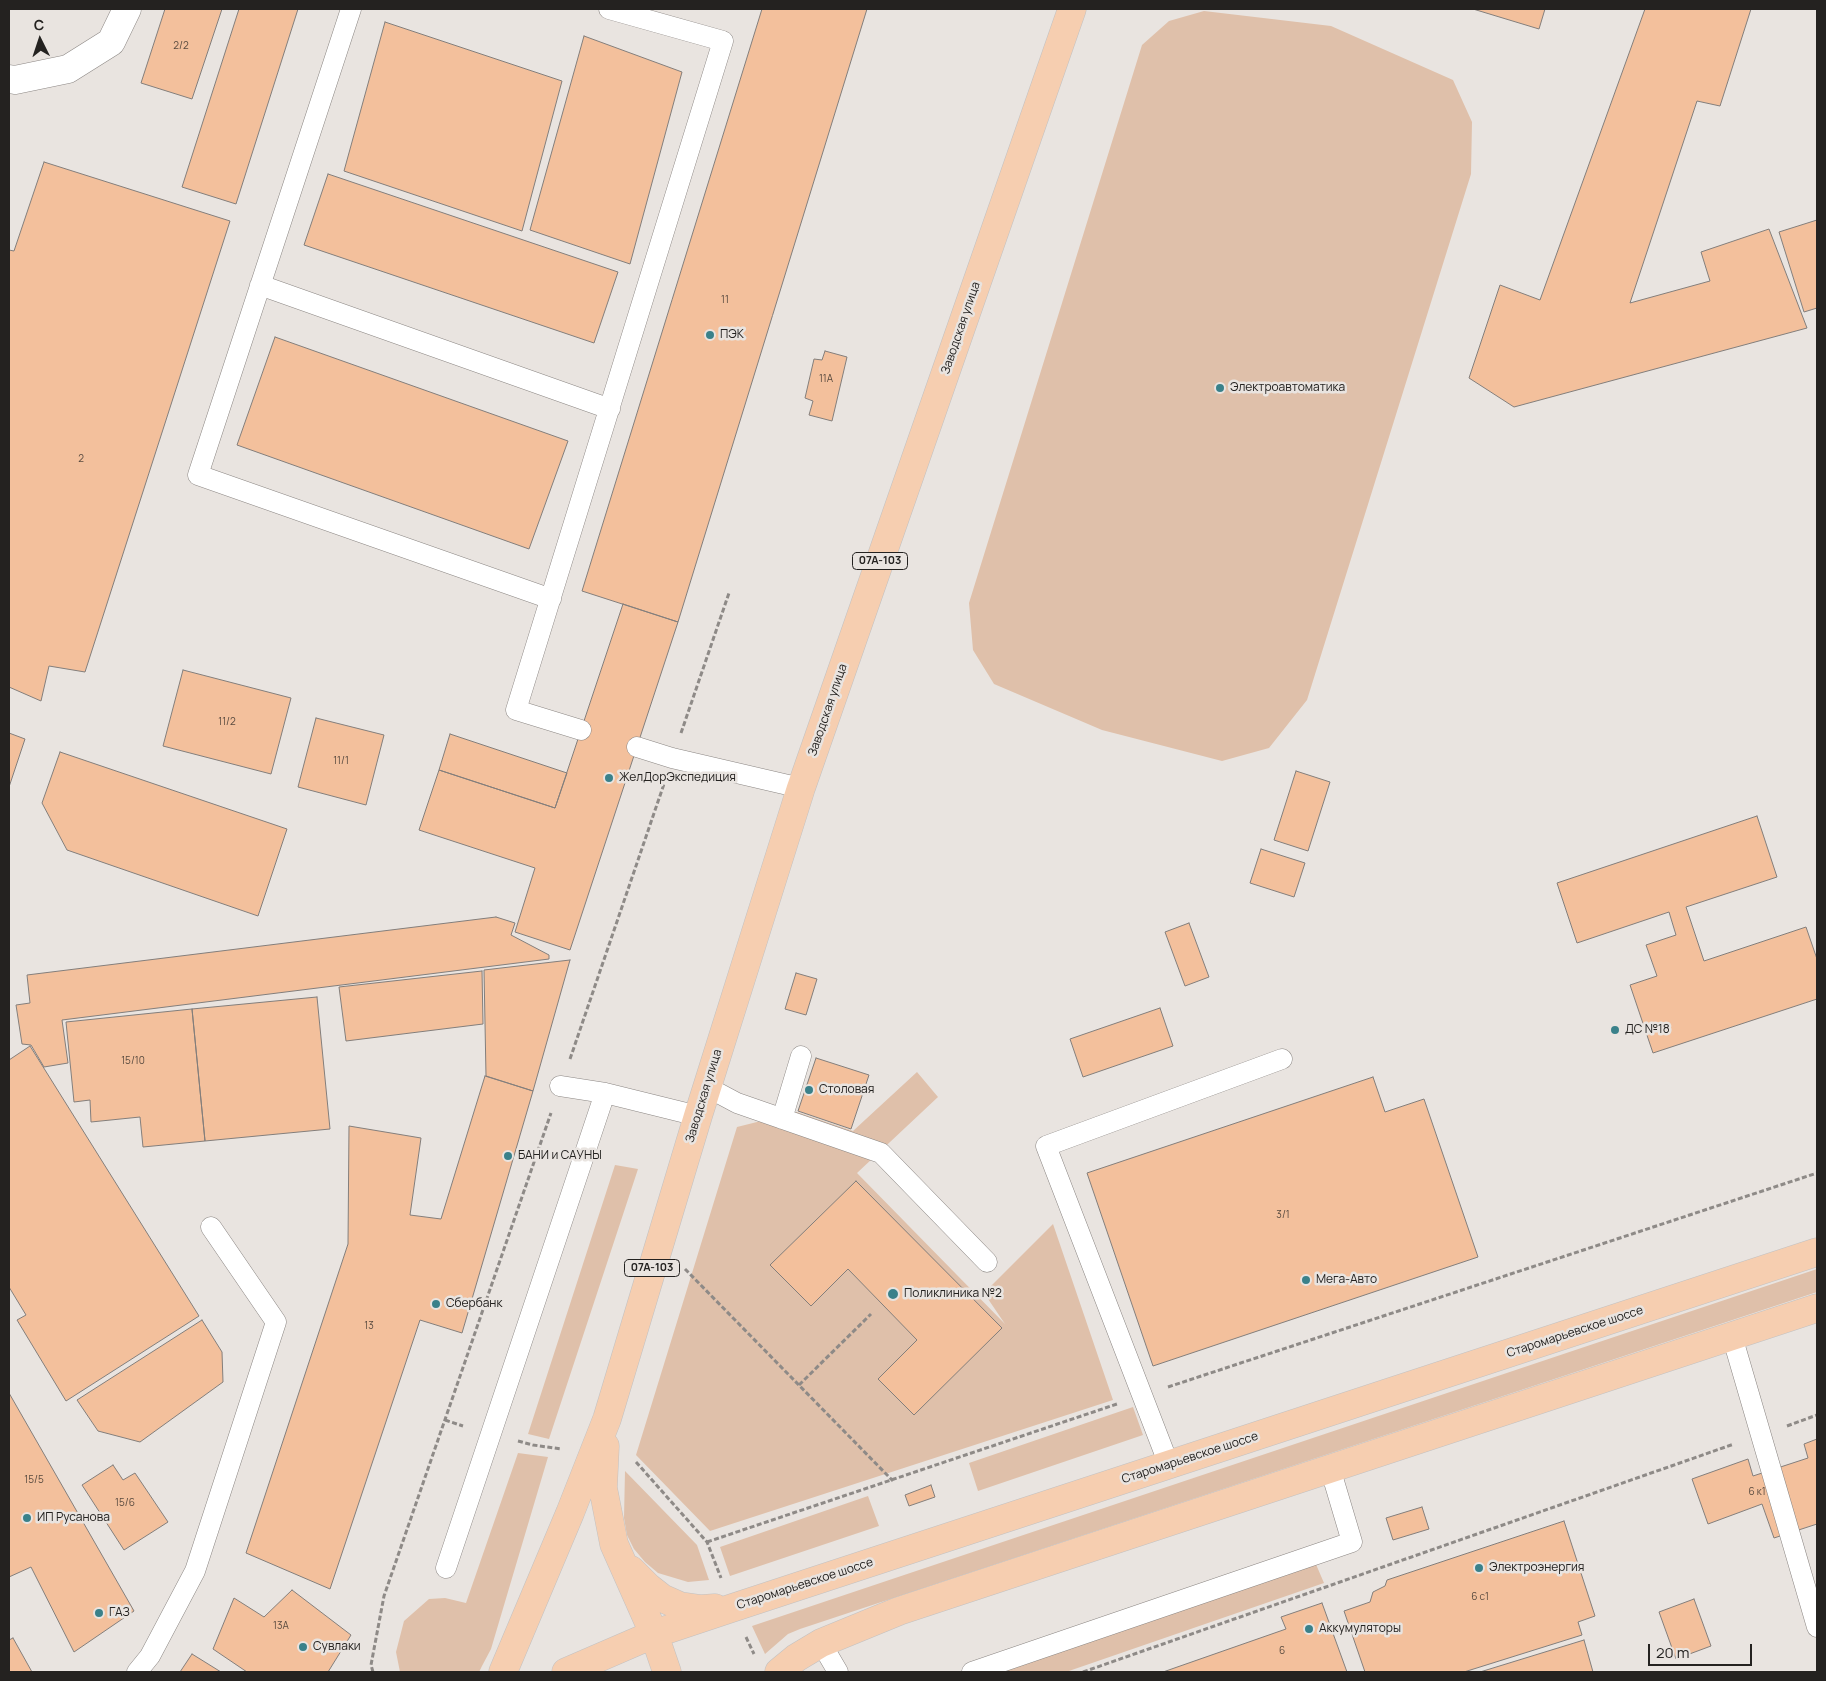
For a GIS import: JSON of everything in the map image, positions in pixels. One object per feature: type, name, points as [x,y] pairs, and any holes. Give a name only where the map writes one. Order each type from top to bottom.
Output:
[{"type":"main road","name":"Заводская улица","points":[[599,1453],[607,1420],[698,1116],[801,788],[1072,9]]},
{"type":"main road","name":"Старомарьевское шоссе","points":[[566,1672],[654,1634],[1817,1252]]},
{"type":"main road","points":[[779,1672],[796,1658],[821,1643],[899,1611],[1817,1308]]},
{"type":"main road","points":[[599,1453],[603,1488],[614,1544],[654,1634],[667,1672]]},
{"type":"main road","points":[[503,1672],[567,1522],[599,1453]]},
{"type":"main road","points":[[614,1544],[633,1574],[662,1598],[680,1606],[701,1609],[732,1608]]},
{"type":"street","points":[[9,79],[15,80],[68,69],[111,42],[126,9]]},
{"type":"lane","points":[[351,9],[198,475],[551,599]]},
{"type":"lane","points":[[581,730],[516,710],[722,41],[609,9]]},
{"type":"lane","points":[[260,285],[610,409]]},
{"type":"lane","points":[[637,746],[672,758],[801,788]]},
{"type":"lane","points":[[782,1119],[801,1056]]},
{"type":"lane","points":[[1169,1465],[1046,1146],[1282,1059]]},
{"type":"lane","points":[[560,1086],[604,1092],[698,1116]]},
{"type":"lane","points":[[707,1087],[736,1103],[881,1152],[987,1262]]},
{"type":"lane","points":[[446,1568],[604,1092]]},
{"type":"lane","points":[[137,1672],[150,1656],[195,1571],[276,1322],[211,1227]]},
{"type":"lane","points":[[1732,1336],[1817,1627]]},
{"type":"lane","points":[[972,1672],[1352,1542],[1330,1468]]},
{"type":"lane","points":[[821,1643],[838,1672]]},
{"type":"path","points":[[373,1672],[371,1665],[384,1596],[729,593]]},
{"type":"path","points":[[707,1542],[1142,1395],[1817,1173]]},
{"type":"path","points":[[681,1278],[687,1260]]},
{"type":"path","points":[[684,1269],[893,1480]]},
{"type":"path","points":[[799,1385],[872,1314]]},
{"type":"path","points":[[1083,1672],[1817,1415]]},
{"type":"path","points":[[445,1420],[533,1445],[599,1453],[629,1454],[707,1542],[732,1608],[755,1656]]},
{"type":"shaded area","name":"Электроавтоматика","points":[[1204,11],[1331,26],[1453,80],[1472,122],[1471,174],[1307,700],[1269,748],[1222,761],[1102,730],[994,684],[973,650],[969,603],[1142,45],[1169,21]]},
{"type":"shaded area","points":[[917,1072],[938,1097],[857,1173],[1005,1324],[984,1293],[1053,1224],[1113,1400],[710,1531],[636,1455],[737,1127],[797,1112],[853,1131]]},
{"type":"shaded area","points":[[615,1165],[638,1169],[549,1439],[528,1434]]},
{"type":"shaded area","points":[[1817,1269],[1817,1292],[800,1629],[788,1634],[765,1654],[752,1626]]},
{"type":"shaded area","points":[[1133,1407],[1143,1435],[978,1491],[969,1463]]},
{"type":"shaded area","points":[[518,1453],[548,1457],[491,1649],[479,1672],[400,1672],[396,1652],[404,1621],[429,1599],[445,1598],[466,1603]]},
{"type":"shaded area","points":[[625,1471],[697,1545],[709,1580],[688,1582],[658,1573],[634,1549],[627,1535],[624,1518]]},
{"type":"shaded area","points":[[868,1496],[879,1526],[730,1576],[720,1547]]},
{"type":"shaded area","points":[[1315,1562],[1324,1583],[1066,1672],[995,1672]]},
{"type":"building","points":[[165,9],[222,9],[192,99],[141,83]]},
{"type":"building","points":[[239,9],[298,9],[236,204],[182,187]]},
{"type":"building","points":[[762,9],[867,9],[678,622],[582,591]]},
{"type":"building","points":[[1473,9],[1545,9],[1539,29]]},
{"type":"building","points":[[1645,9],[1751,9],[1720,106],[1697,101],[1630,303],[1710,281],[1701,252],[1769,229],[1807,328],[1514,407],[1469,378],[1500,285],[1540,300]]},
{"type":"building","points":[[385,22],[562,81],[522,231],[344,171]]},
{"type":"building","points":[[584,36],[682,72],[630,264],[530,230]]},
{"type":"building","points":[[44,162],[230,221],[85,672],[49,666],[41,701],[9,687],[9,250],[14,251]]},
{"type":"building","points":[[328,174],[618,272],[594,343],[304,245]]},
{"type":"building","points":[[1817,220],[1817,308],[1804,312],[1779,232]]},
{"type":"building","points":[[275,337],[568,441],[529,549],[237,445]]},
{"type":"building","points":[[825,351],[847,357],[832,421],[809,415],[813,401],[805,398],[814,359],[822,360]]},
{"type":"building","points":[[623,604],[678,622],[570,950],[515,932],[535,868],[419,830],[439,770],[555,808]]},
{"type":"building","points":[[183,670],[291,698],[271,774],[163,746]]},
{"type":"building","points":[[316,718],[384,735],[366,805],[298,787]]},
{"type":"building","points":[[9,733],[25,739],[9,787]]},
{"type":"building","points":[[450,734],[567,773],[555,808],[439,770]]},
{"type":"building","points":[[60,752],[287,829],[258,916],[67,850],[42,803]]},
{"type":"building","points":[[1296,771],[1330,782],[1308,851],[1274,840]]},
{"type":"building","points":[[1757,816],[1777,877],[1686,907],[1704,961],[1806,927],[1817,959],[1817,999],[1653,1053],[1630,985],[1657,976],[1646,945],[1676,935],[1669,912],[1577,943],[1557,883]]},
{"type":"building","points":[[1261,849],[1305,863],[1294,897],[1250,883]]},
{"type":"building","points":[[496,917],[515,923],[511,935],[549,955],[549,959],[62,1020],[68,1063],[44,1067],[31,1045],[22,1044],[16,1005],[30,1003],[27,975]]},
{"type":"building","points":[[1189,923],[1209,977],[1185,986],[1165,932]]},
{"type":"building","points":[[570,960],[533,1091],[486,1076],[484,970]]},
{"type":"building","points":[[482,971],[483,1024],[346,1041],[339,987]]},
{"type":"building","points":[[796,973],[817,979],[806,1015],[785,1009]]},
{"type":"building","points":[[317,997],[330,1129],[205,1141],[192,1009]]},
{"type":"building","points":[[1160,1008],[1173,1046],[1083,1077],[1070,1039]]},
{"type":"building","points":[[192,1009],[205,1141],[143,1147],[140,1117],[91,1122],[90,1100],[74,1102],[66,1022]]},
{"type":"building","points":[[30,1046],[199,1316],[66,1401],[17,1320],[26,1315],[9,1287],[9,1060]]},
{"type":"building","points":[[816,1058],[869,1075],[851,1129],[798,1111]]},
{"type":"building","points":[[485,1076],[533,1091],[462,1333],[420,1320],[330,1589],[246,1553],[348,1244],[349,1126],[421,1138],[410,1215],[441,1219]]},
{"type":"building","points":[[1373,1077],[1385,1112],[1424,1099],[1478,1257],[1153,1366],[1087,1173]]},
{"type":"building","points":[[856,1181],[1002,1328],[914,1415],[878,1379],[917,1340],[848,1269],[811,1306],[770,1265]]},
{"type":"building","points":[[202,1320],[222,1352],[223,1382],[140,1442],[98,1431],[77,1400]]},
{"type":"building","points":[[9,1393],[134,1611],[74,1652],[31,1567],[9,1577]]},
{"type":"building","points":[[1817,1439],[1817,1524],[1774,1538],[1762,1504],[1708,1524],[1692,1479],[1748,1459],[1753,1476],[1808,1458],[1804,1444]]},
{"type":"building","points":[[113,1465],[123,1480],[135,1473],[168,1522],[124,1550],[82,1485]]},
{"type":"building","points":[[931,1485],[935,1497],[909,1506],[905,1495]]},
{"type":"building","points":[[1422,1507],[1429,1529],[1393,1540],[1386,1518]]},
{"type":"building","points":[[1564,1521],[1595,1616],[1578,1622],[1582,1635],[1464,1672],[1365,1672],[1344,1611],[1370,1602],[1373,1592],[1385,1586],[1387,1580]]},
{"type":"building","points":[[292,1590],[351,1635],[328,1672],[247,1672],[213,1649],[234,1598],[264,1617]]},
{"type":"building","points":[[1694,1599],[1711,1646],[1676,1659],[1659,1612]]},
{"type":"building","points":[[1322,1603],[1347,1672],[1163,1672],[1286,1629],[1281,1617]]},
{"type":"building","points":[[13,1638],[32,1672],[9,1672],[9,1640]]},
{"type":"building","points":[[1584,1640],[1593,1672],[1480,1672]]},
{"type":"building","points":[[192,1654],[221,1672],[180,1672]]},
{"type":"place","name":"ПЭК","points":[[710,335]]},
{"type":"place","name":"Электроавтоматика","points":[[1220,388]]},
{"type":"place","name":"ЖелДорЭкспедиция","points":[[609,778]]},
{"type":"place","name":"ДС №18","points":[[1615,1030]]},
{"type":"place","name":"Столовая","points":[[809,1090]]},
{"type":"place","name":"БАНИ и САУНЫ","points":[[508,1156]]},
{"type":"place","name":"Мега-Авто","points":[[1306,1280]]},
{"type":"place","name":"Поликлиника №2","points":[[893,1294]]},
{"type":"place","name":"Сбербанк","points":[[436,1304]]},
{"type":"place","name":"ИП Русанова","points":[[27,1518]]},
{"type":"place","name":"Электроэнергия","points":[[1479,1568]]},
{"type":"place","name":"ГАЗ","points":[[99,1613]]},
{"type":"place","name":"Аккумуляторы","points":[[1309,1629]]},
{"type":"place","name":"Сувлаки","points":[[303,1647]]}]
